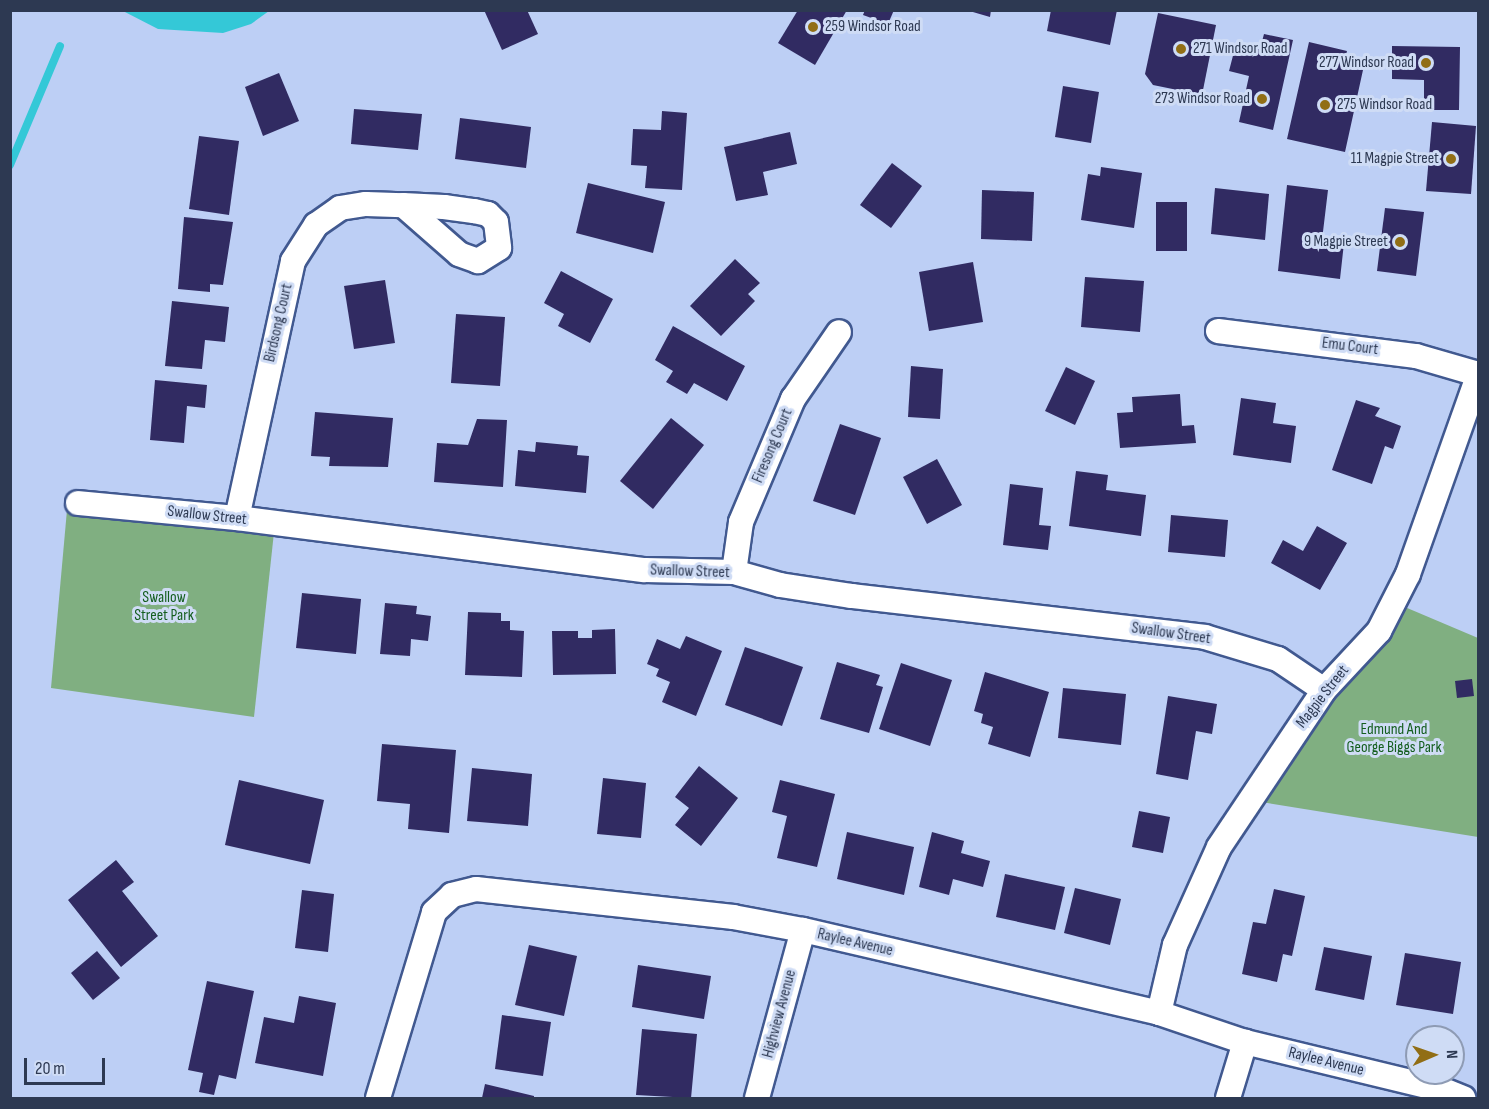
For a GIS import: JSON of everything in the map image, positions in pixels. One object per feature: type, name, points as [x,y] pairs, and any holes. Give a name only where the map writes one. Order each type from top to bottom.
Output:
[{"type":"street","name":"Birdsong Court","points":[[237,518],[293,261],[302,242],[316,225],[340,208],[403,205]]},
{"type":"street","name":"Emu Court","points":[[1218,331],[1416,356],[1479,375]]},
{"type":"street","name":"Firesong Court","points":[[734,572],[741,522],[793,399],[839,332]]},
{"type":"street","name":"Magpie Street","points":[[1159,1013],[1175,945],[1219,847],[1324,690],[1379,631],[1408,574],[1479,375]]},
{"type":"street","name":"Swallow Street","points":[[78,503],[237,518],[645,570],[734,572],[780,585],[852,596],[1205,637],[1278,659],[1324,690]]},
{"type":"street","name":"Raylee Avenue","points":[[378,1098],[434,912],[452,895],[476,889],[733,917],[803,930],[1159,1013],[1245,1042],[1443,1090],[1463,1098]]},
{"type":"street","name":"Highview Avenue","points":[[757,1098],[803,930]]},
{"type":"street","points":[[1228,1098],[1245,1042]]},
{"type":"green space","name":"Swallow Street Park","points":[[78,503],[275,523],[254,717],[51,688],[67,510]]},
{"type":"green space","name":"Edmund And George Biggs Park","points":[[1393,602],[1478,638],[1478,837],[1249,800]]},
{"type":"shaded area","points":[[123,11],[269,11],[251,24],[223,33],[158,29]]},
{"type":"building","points":[[484,10],[527,10],[538,34],[502,50]]},
{"type":"building","name":"259 Windsor Road","points":[[798,10],[847,10],[815,65],[778,43]]},
{"type":"building","points":[[865,10],[894,10],[888,24],[863,15]]},
{"type":"building","points":[[966,10],[991,10],[990,17]]},
{"type":"building","points":[[1051,10],[1117,10],[1110,45],[1047,31]]},
{"type":"building","name":"271 Windsor Road","points":[[1158,13],[1216,25],[1202,95],[1153,85],[1145,74]]},
{"type":"building","name":"273 Windsor Road","points":[[1264,34],[1293,40],[1273,130],[1239,122],[1249,76],[1229,71],[1236,44],[1260,49]]},
{"type":"building","name":"275 Windsor Road","points":[[1309,42],[1347,51],[1343,66],[1363,70],[1345,152],[1287,139]]},
{"type":"building","name":"277 Windsor Road","points":[[1392,46],[1460,47],[1459,110],[1424,110],[1424,80],[1392,79]]},
{"type":"building","points":[[279,73],[299,121],[263,136],[245,87]]},
{"type":"building","points":[[1063,86],[1099,92],[1091,143],[1055,137]]},
{"type":"building","points":[[354,109],[422,114],[418,150],[351,144]]},
{"type":"building","points":[[662,111],[687,113],[682,190],[645,188],[647,166],[631,165],[633,129],[661,130]]},
{"type":"building","points":[[460,118],[531,127],[526,168],[455,159]]},
{"type":"building","name":"11 Magpie Street","points":[[1432,122],[1476,126],[1471,194],[1426,191]]},
{"type":"building","points":[[790,132],[797,164],[763,172],[768,195],[736,201],[724,147]]},
{"type":"building","points":[[199,136],[239,141],[229,215],[189,209]]},
{"type":"building","points":[[892,163],[922,186],[891,228],[860,205]]},
{"type":"building","points":[[1101,167],[1142,173],[1134,228],[1081,220],[1088,174],[1100,176]]},
{"type":"building","points":[[588,183],[665,202],[653,253],[576,233]]},
{"type":"building","points":[[1287,185],[1328,190],[1322,240],[1344,243],[1340,279],[1278,271]]},
{"type":"building","points":[[1215,188],[1269,194],[1265,240],[1211,234]]},
{"type":"building","points":[[982,190],[1034,192],[1032,241],[981,239]]},
{"type":"building","points":[[1156,202],[1187,202],[1187,251],[1156,251]]},
{"type":"building","name":"9 Magpie Street","points":[[1385,208],[1424,212],[1416,276],[1377,271]]},
{"type":"building","points":[[184,217],[233,222],[223,285],[210,284],[210,292],[178,289]]},
{"type":"building","points":[[735,259],[760,283],[748,294],[755,301],[721,336],[690,306]]},
{"type":"building","points":[[973,262],[983,322],[929,331],[919,272]]},
{"type":"building","points":[[561,271],[613,299],[590,343],[558,326],[564,314],[544,303]]},
{"type":"building","points":[[1085,277],[1144,281],[1140,332],[1081,327]]},
{"type":"building","points":[[385,280],[395,343],[354,349],[344,286]]},
{"type":"building","points":[[172,301],[229,307],[225,342],[205,340],[202,369],[165,366]]},
{"type":"building","points":[[456,314],[505,317],[500,386],[451,383]]},
{"type":"building","points":[[673,326],[745,366],[727,401],[694,383],[687,394],[666,382],[673,371],[655,360]]},
{"type":"building","points":[[911,366],[943,369],[940,419],[908,417]]},
{"type":"building","points":[[1066,367],[1095,381],[1075,425],[1045,411]]},
{"type":"building","points":[[155,380],[207,385],[205,408],[187,406],[184,443],[150,440]]},
{"type":"building","points":[[1180,394],[1182,426],[1194,425],[1196,443],[1120,448],[1117,413],[1133,412],[1132,397]]},
{"type":"building","points":[[1241,398],[1276,403],[1273,423],[1296,426],[1291,463],[1233,455]]},
{"type":"building","points":[[1356,400],[1380,408],[1375,416],[1401,426],[1393,449],[1385,446],[1372,484],[1332,470]]},
{"type":"building","points":[[315,412],[393,418],[388,467],[329,466],[330,457],[311,456]]},
{"type":"building","points":[[671,418],[704,445],[653,509],[620,481]]},
{"type":"building","points":[[477,419],[507,420],[503,487],[434,482],[437,443],[468,445]]},
{"type":"building","points":[[840,424],[881,438],[855,515],[813,501]]},
{"type":"building","points":[[536,442],[578,446],[577,455],[589,456],[586,493],[515,486],[518,450],[535,452]]},
{"type":"building","points":[[937,459],[962,505],[927,524],[903,477]]},
{"type":"building","points":[[1076,471],[1108,475],[1106,490],[1146,495],[1141,536],[1069,526]]},
{"type":"building","points":[[1010,484],[1043,488],[1039,525],[1051,526],[1048,550],[1003,545]]},
{"type":"building","points":[[1171,515],[1228,520],[1225,557],[1168,552]]},
{"type":"building","points":[[1317,526],[1347,543],[1320,590],[1271,563],[1283,540],[1303,551]]},
{"type":"building","points":[[302,593],[361,599],[356,654],[296,648]]},
{"type":"building","points":[[385,603],[417,606],[416,614],[431,616],[428,641],[411,639],[410,656],[380,654]]},
{"type":"building","points":[[468,612],[501,613],[501,621],[510,621],[510,630],[524,631],[522,677],[465,675]]},
{"type":"building","points":[[615,629],[616,674],[553,675],[552,631],[578,631],[578,638],[592,638],[592,630]]},
{"type":"building","points":[[686,636],[722,651],[696,716],[662,702],[670,682],[656,676],[659,669],[647,664],[657,639],[680,649]]},
{"type":"building","points":[[745,647],[803,667],[782,726],[725,705]]},
{"type":"building","points":[[837,662],[880,675],[876,685],[883,687],[869,733],[820,719]]},
{"type":"building","points":[[901,663],[952,680],[930,746],[879,729]]},
{"type":"building","points":[[985,672],[1049,692],[1030,757],[988,744],[993,727],[981,723],[983,714],[974,711]]},
{"type":"building","points":[[1472,679],[1474,696],[1457,698],[1455,681]]},
{"type":"building","points":[[1063,688],[1126,694],[1121,745],[1058,738]]},
{"type":"building","points":[[1168,696],[1217,704],[1212,734],[1196,731],[1188,780],[1156,774]]},
{"type":"building","points":[[382,744],[456,750],[449,833],[408,829],[410,804],[377,801]]},
{"type":"building","points":[[699,766],[738,798],[701,846],[675,825],[689,808],[675,797]]},
{"type":"building","points":[[472,768],[532,774],[528,826],[467,821]]},
{"type":"building","points":[[603,778],[646,783],[641,838],[597,834]]},
{"type":"building","points":[[239,780],[324,800],[310,864],[225,845]]},
{"type":"building","points":[[780,780],[835,794],[817,867],[777,858],[787,816],[772,812]]},
{"type":"building","points":[[1139,811],[1170,817],[1163,853],[1132,847]]},
{"type":"building","points":[[847,832],[914,847],[904,895],[837,879]]},
{"type":"building","points":[[932,832],[964,841],[961,853],[990,861],[983,887],[953,879],[949,895],[919,887]]},
{"type":"building","points":[[116,860],[134,882],[122,891],[158,936],[121,967],[68,900]]},
{"type":"building","points":[[1005,874],[1065,887],[1055,930],[996,917]]},
{"type":"building","points":[[1075,888],[1121,899],[1110,945],[1064,933]]},
{"type":"building","points":[[1274,889],[1305,896],[1292,956],[1283,954],[1277,982],[1242,974],[1253,922],[1266,924]]},
{"type":"building","points":[[302,890],[334,894],[328,952],[295,948]]},
{"type":"building","points":[[529,945],[577,956],[564,1016],[515,1005]]},
{"type":"building","points":[[1324,947],[1372,956],[1364,1000],[1315,990]]},
{"type":"building","points":[[97,951],[120,978],[93,1000],[71,973]]},
{"type":"building","points":[[1405,953],[1461,962],[1453,1014],[1396,1005]]},
{"type":"building","points":[[638,965],[711,976],[704,1019],[632,1007]]},
{"type":"building","points":[[207,981],[254,991],[236,1079],[219,1075],[214,1095],[199,1092],[203,1073],[188,1070]]},
{"type":"building","points":[[299,996],[336,1003],[323,1076],[255,1063],[264,1017],[294,1023]]},
{"type":"building","points":[[502,1015],[551,1022],[543,1076],[495,1069]]},
{"type":"building","points":[[642,1029],[697,1034],[691,1098],[636,1095]]},
{"type":"building","points":[[485,1084],[534,1096],[534,1098],[482,1098]]},
{"type":"waterway","points":[[10,165],[60,46]]},
{"type":"place","name":"259 Windsor Road","points":[[813,27]]},
{"type":"place","name":"271 Windsor Road","points":[[1181,49]]},
{"type":"place","name":"277 Windsor Road","points":[[1426,63]]},
{"type":"place","name":"273 Windsor Road","points":[[1262,99]]},
{"type":"place","name":"275 Windsor Road","points":[[1325,105]]},
{"type":"place","name":"11 Magpie Street","points":[[1451,159]]},
{"type":"place","name":"9 Magpie Street","points":[[1400,242]]}]
